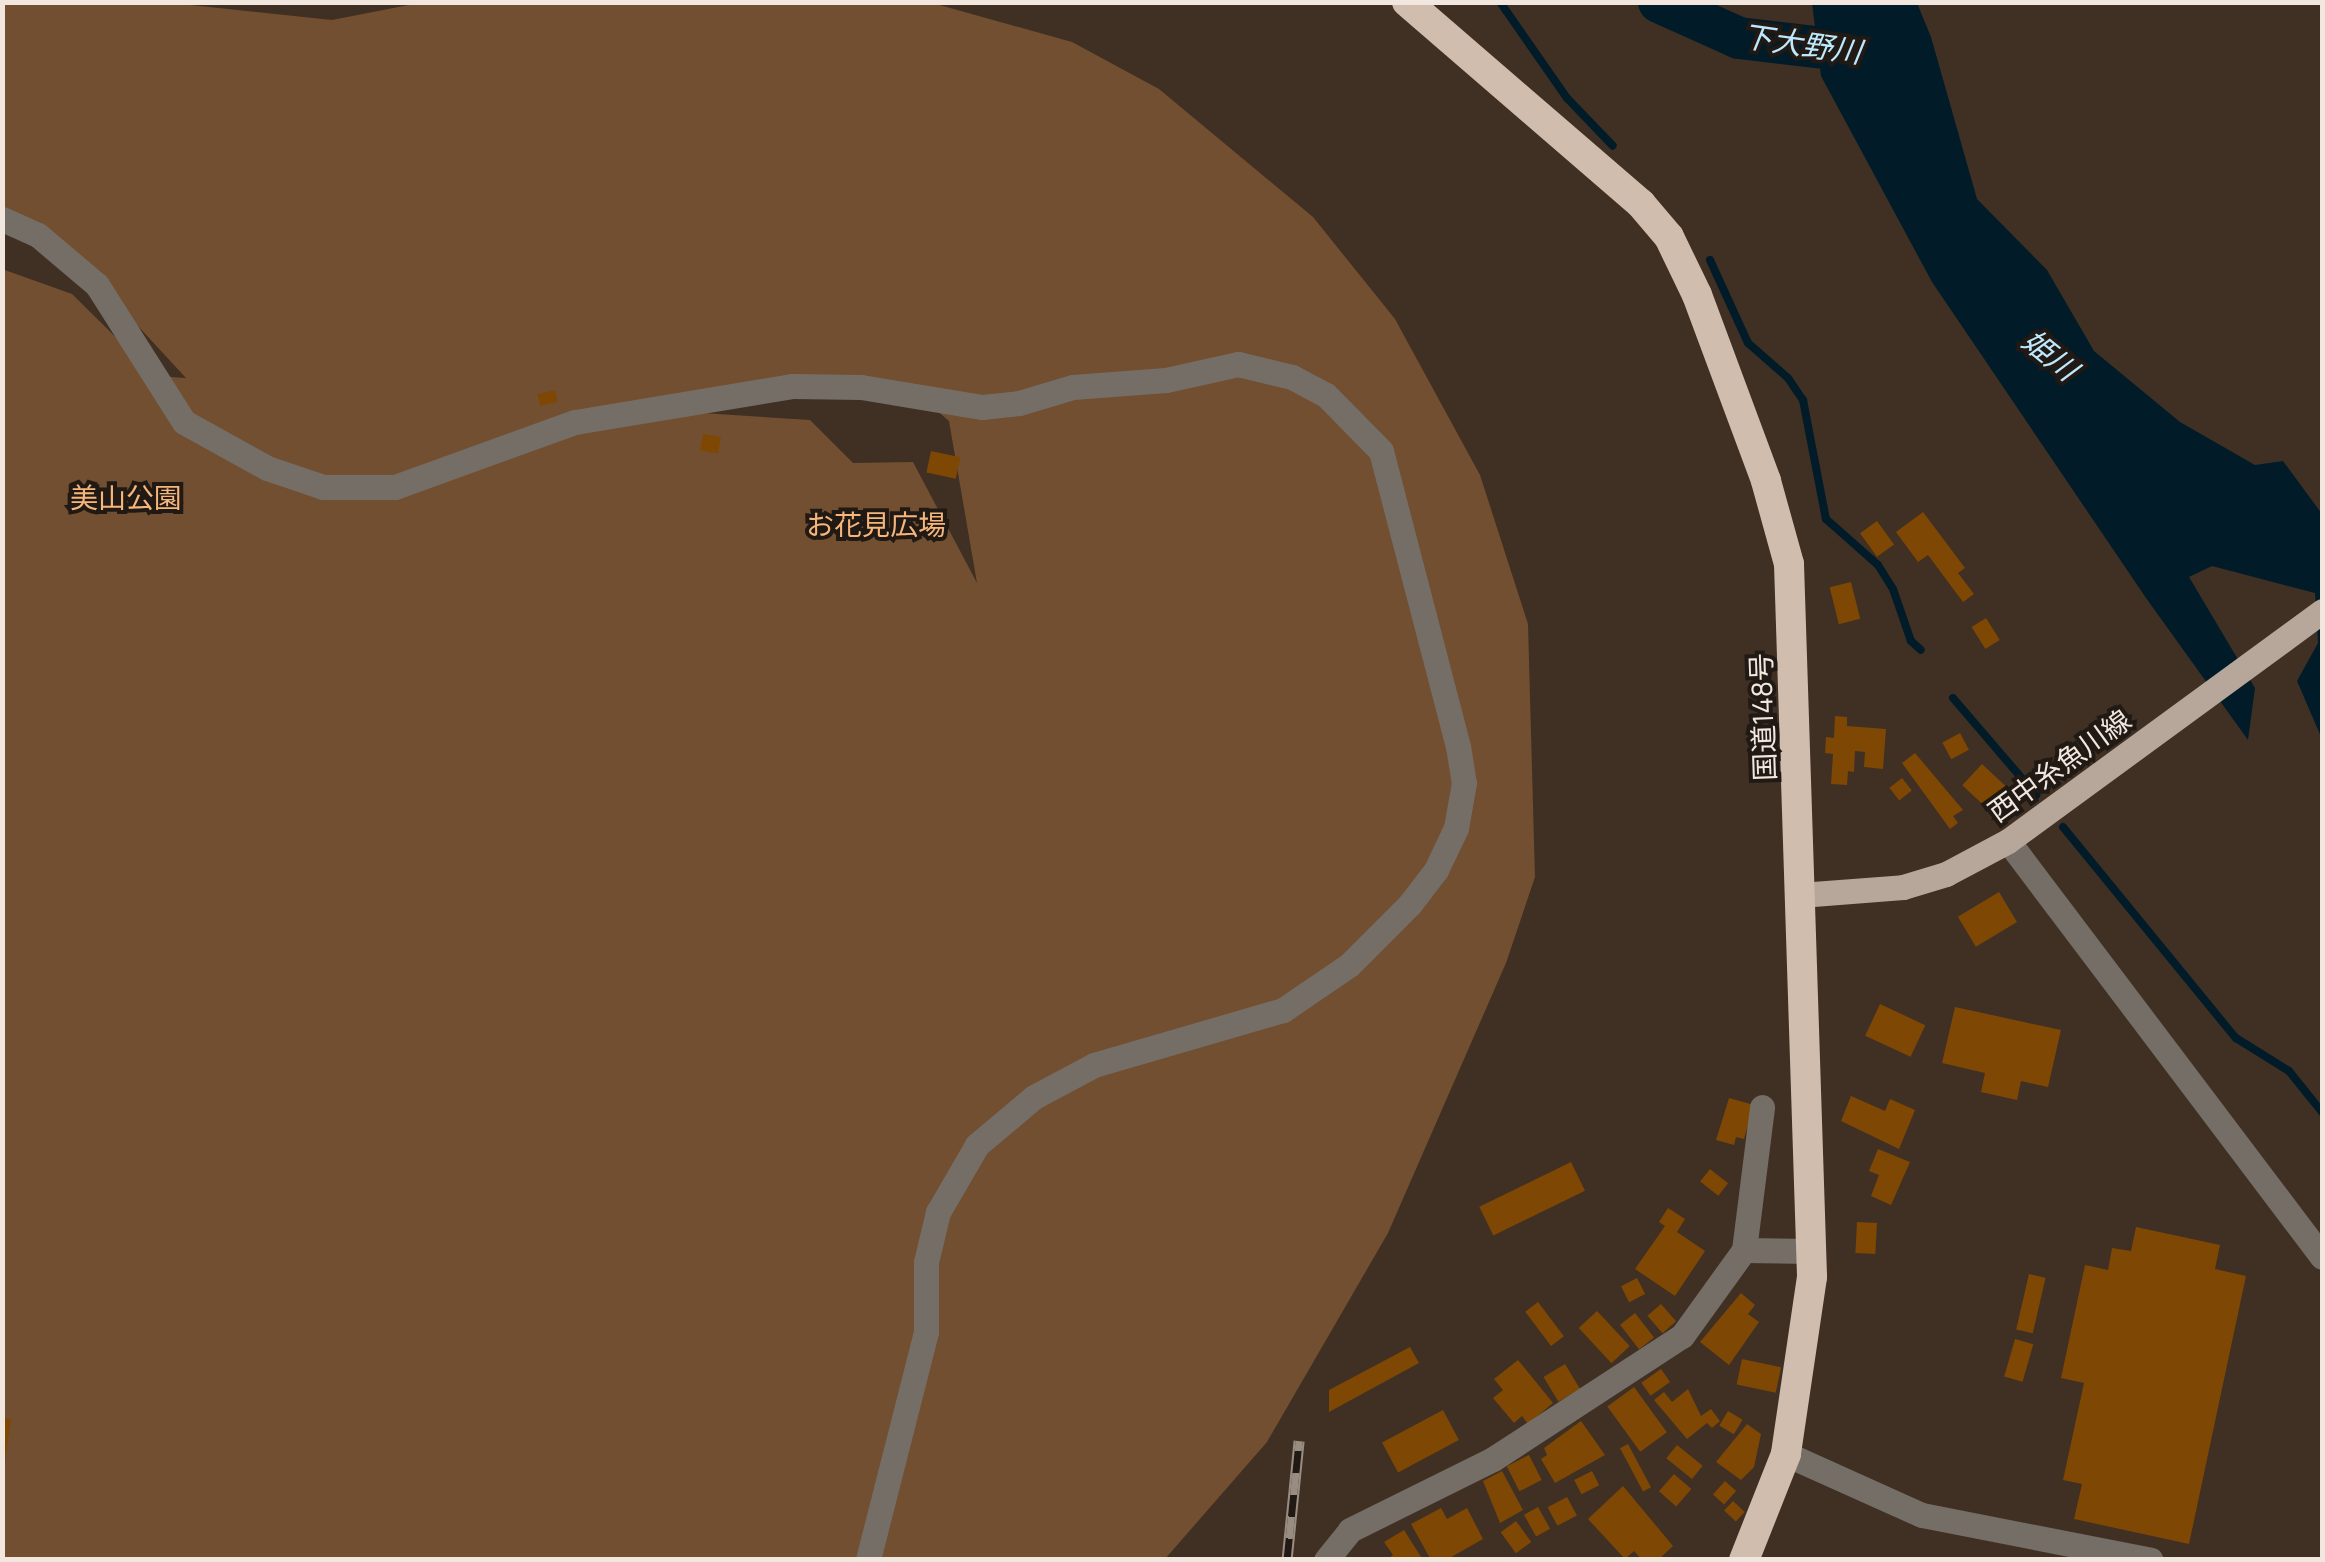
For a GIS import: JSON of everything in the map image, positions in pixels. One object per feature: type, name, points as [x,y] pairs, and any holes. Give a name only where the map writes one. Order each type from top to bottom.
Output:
[{"type":"highway","name":"国道148号","points":[[1407,2],[1640,204],[1681,257],[1766,480],[1789,564],[1812,1278],[1786,1454],[1744,1560]]},
{"type":"main road","name":"西中糸魚川線","points":[[1800,895],[1903,887],[1946,874],[2008,841],[2322,611]]},
{"type":"street","points":[[2,219],[38,235],[96,285],[184,422],[268,468],[324,486],[395,487],[575,422],[794,386],[861,387],[982,407],[1019,403],[1073,387],[1166,380],[1238,364],[1292,377],[1326,395],[1381,451],[1458,746],[1464,783],[1456,828],[1436,870],[1410,904],[1349,966],[1283,1010],[1094,1065],[1034,1097],[977,1145],[938,1212],[926,1262],[926,1332],[868,1560]]},
{"type":"street","points":[[2008,841],[2322,1258]]},
{"type":"street","points":[[1326,1560],[1350,1530],[1493,1459],[1682,1336],[1744,1250],[1762,1107]]},
{"type":"street","points":[[1744,1250],[1812,1251]]},
{"type":"street","points":[[1786,1454],[1922,1516],[2151,1560]]},
{"type":"green space","points":[[3,2],[162,2],[332,20],[424,2],[936,4],[1072,42],[1159,89],[1313,217],[1395,319],[1480,475],[1528,624],[1535,877],[1506,963],[1388,1233],[1267,1442],[1165,1559],[3,1559],[2,269],[72,294],[155,376],[186,378],[125,312],[3,209]],"holes":[[[914,391],[949,421],[977,583],[913,462],[853,463],[810,420],[625,408]]]},
{"type":"water","name":"姫川","points":[[1812,3],[1917,3],[1931,37],[1977,199],[2047,270],[2094,351],[2180,422],[2255,465],[2283,461],[2322,514],[2322,739],[2297,681],[2318,643],[2315,593],[2212,566],[2189,577],[2255,688],[2248,740],[2146,598],[1932,282],[1821,76]]},
{"type":"building","points":[[555,390],[558,402],[540,406],[538,394]]},
{"type":"building","points":[[703,434],[721,437],[718,454],[700,451]]},
{"type":"building","points":[[931,451],[960,457],[956,479],[926,473]]},
{"type":"building","points":[[1923,512],[1965,568],[1958,573],[1974,594],[1963,602],[1928,555],[1918,562],[1896,532]]},
{"type":"building","points":[[1877,521],[1894,544],[1877,557],[1860,533]]},
{"type":"building","points":[[1851,582],[1860,619],[1839,624],[1830,587]]},
{"type":"building","points":[[1986,618],[2000,640],[1985,649],[1972,627]]},
{"type":"building","points":[[1835,716],[1847,717],[1847,726],[1886,729],[1883,769],[1864,767],[1865,752],[1855,751],[1854,772],[1848,771],[1847,785],[1831,784],[1833,754],[1825,753],[1826,737],[1834,738]]},
{"type":"building","points":[[1960,733],[1969,750],[1951,759],[1942,742]]},
{"type":"building","points":[[1915,753],[1963,810],[1953,816],[1958,823],[1950,829],[1902,763]]},
{"type":"building","points":[[1982,764],[2013,793],[1993,814],[1962,785]]},
{"type":"building","points":[[1902,778],[1912,791],[1899,800],[1889,788]]},
{"type":"building","points":[[1999,892],[2017,922],[1976,947],[1958,917]]},
{"type":"building","points":[[1880,1004],[1925,1025],[1911,1057],[1865,1036]]},
{"type":"building","points":[[1955,1007],[2061,1030],[2048,1087],[2021,1081],[2017,1100],[1981,1092],[1985,1073],[1942,1063]]},
{"type":"building","points":[[1851,1096],[1885,1111],[1890,1099],[1915,1110],[1899,1149],[1841,1121]]},
{"type":"building","points":[[1729,1098],[1754,1105],[1744,1139],[1736,1137],[1734,1145],[1716,1140]]},
{"type":"building","points":[[1878,1149],[1910,1162],[1891,1205],[1871,1196],[1879,1175],[1869,1171]]},
{"type":"building","points":[[1571,1162],[1585,1191],[1493,1235],[1479,1207]]},
{"type":"building","points":[[1710,1169],[1728,1183],[1718,1196],[1700,1182]]},
{"type":"building","points":[[1668,1208],[1685,1219],[1677,1232],[1705,1251],[1675,1296],[1635,1269],[1665,1226],[1659,1222]]},
{"type":"building","points":[[1857,1222],[1877,1223],[1875,1254],[1855,1253]]},
{"type":"building","points":[[2136,1227],[2220,1245],[2215,1269],[2246,1276],[2189,1544],[2074,1519],[2082,1484],[2063,1480],[2084,1383],[2061,1378],[2085,1265],[2108,1270],[2112,1248],[2131,1251]]},
{"type":"building","points":[[2029,1274],[2046,1278],[2033,1333],[2016,1330]]},
{"type":"building","points":[[1637,1278],[1645,1294],[1629,1302],[1621,1286]]},
{"type":"building","points":[[1741,1293],[1755,1305],[1748,1314],[1759,1322],[1729,1365],[1700,1342]]},
{"type":"building","points":[[1538,1302],[1564,1336],[1551,1346],[1525,1312]]},
{"type":"building","points":[[1661,1304],[1676,1321],[1663,1333],[1647,1316]]},
{"type":"building","points":[[1597,1311],[1630,1346],[1611,1363],[1579,1328]]},
{"type":"building","points":[[1635,1313],[1654,1337],[1639,1349],[1620,1325]]},
{"type":"building","points":[[2015,1339],[2033,1344],[2023,1382],[2004,1376]]},
{"type":"building","points":[[1410,1347],[1419,1363],[1329,1412],[1329,1390]]},
{"type":"building","points":[[1742,1359],[1781,1367],[1776,1393],[1737,1384]]},
{"type":"building","points":[[1518,1360],[1553,1403],[1528,1424],[1522,1416],[1514,1423],[1493,1398],[1503,1390],[1494,1379]]},
{"type":"building","points":[[1565,1364],[1580,1389],[1559,1402],[1544,1377]]},
{"type":"building","points":[[1661,1369],[1670,1382],[1651,1396],[1641,1383]]},
{"type":"building","points":[[1634,1387],[1667,1432],[1640,1452],[1607,1406]]},
{"type":"building","points":[[1688,1389],[1701,1416],[1711,1409],[1720,1421],[1712,1428],[1707,1423],[1687,1439],[1654,1400],[1664,1392],[1672,1402]]},
{"type":"building","points":[[1443,1410],[1459,1440],[1398,1472],[1382,1442]]},
{"type":"building","points":[[1728,1411],[1743,1420],[1734,1434],[1719,1426]]},
{"type":"building","points":[[2,1418],[11,1419],[5,1462],[2,1462]]},
{"type":"building","points":[[1581,1421],[1605,1455],[1555,1483],[1541,1459],[1547,1455],[1544,1448]]},
{"type":"building","points":[[1747,1424],[1761,1434],[1754,1467],[1741,1480],[1716,1462]]},
{"type":"building","points":[[1628,1444],[1651,1487],[1643,1491],[1620,1448]]},
{"type":"building","points":[[1677,1445],[1703,1466],[1692,1479],[1666,1458]]},
{"type":"building","points":[[1529,1455],[1542,1480],[1519,1491],[1507,1466]]},
{"type":"building","points":[[1502,1471],[1523,1510],[1500,1523],[1483,1481]]},
{"type":"building","points":[[1592,1471],[1599,1485],[1581,1494],[1574,1480]]},
{"type":"building","points":[[1674,1474],[1691,1489],[1676,1506],[1659,1491]]},
{"type":"building","points":[[1725,1481],[1736,1491],[1724,1504],[1713,1494]]},
{"type":"building","points":[[1623,1486],[1673,1546],[1658,1560],[1642,1560],[1634,1551],[1625,1559],[1588,1519]]},
{"type":"building","points":[[1567,1497],[1577,1516],[1557,1526],[1548,1507]]},
{"type":"building","points":[[1733,1501],[1745,1512],[1736,1521],[1724,1511]]},
{"type":"building","points":[[1538,1507],[1550,1529],[1536,1537],[1524,1515]]},
{"type":"building","points":[[1441,1508],[1447,1519],[1467,1508],[1483,1539],[1446,1560],[1431,1560],[1411,1524]]},
{"type":"building","points":[[1516,1521],[1531,1542],[1516,1553],[1501,1532]]},
{"type":"building","points":[[1404,1530],[1423,1560],[1386,1560],[1393,1555],[1384,1542]]},
{"type":"waterway","points":[[1500,2],[1567,98],[1613,146]]},
{"type":"waterway","name":"下大野川","points":[[1659,2],[1739,38],[1875,54]]},
{"type":"waterway","points":[[1710,260],[1748,343],[1788,378],[1803,400],[1826,519],[1878,565],[1893,589],[1911,641],[1921,650]]},
{"type":"waterway","points":[[1953,698],[2036,795]]},
{"type":"waterway","points":[[2063,827],[2236,1038],[2289,1071],[2322,1112]]},
{"type":"railway","points":[[1287,1560],[1299,1441]]},
{"type":"park label","name":"美山公園","points":[[126,497]]},
{"type":"park label","name":"お花見広場","points":[[876,524]]}]
